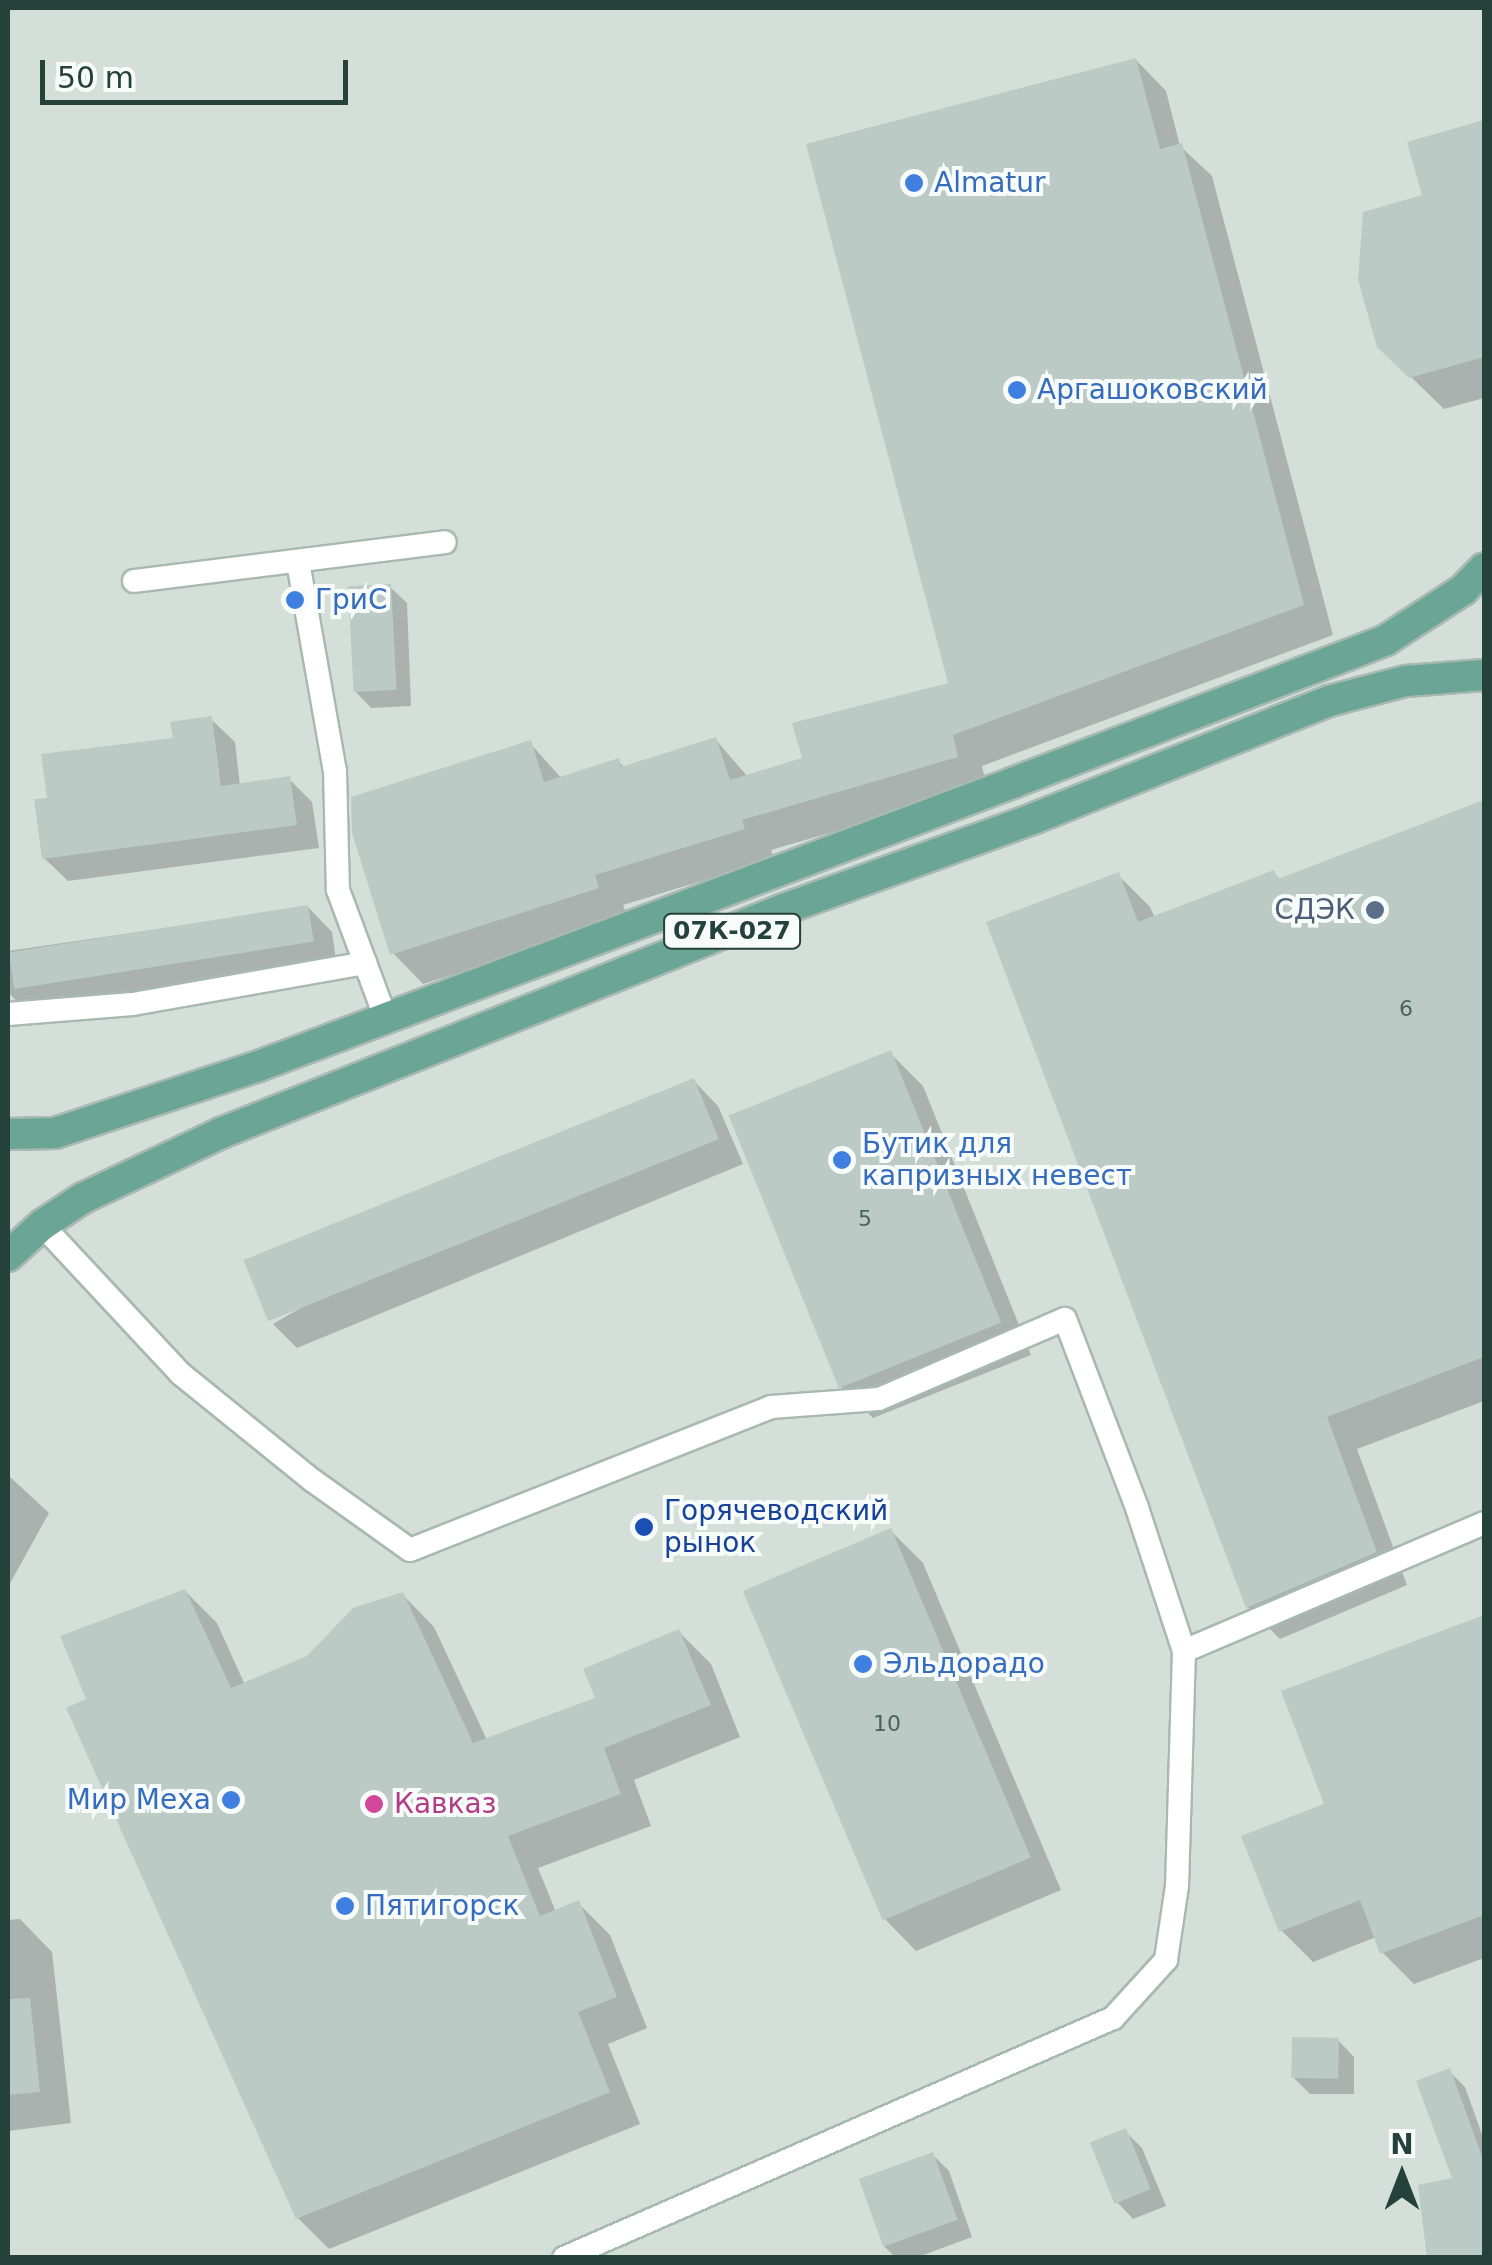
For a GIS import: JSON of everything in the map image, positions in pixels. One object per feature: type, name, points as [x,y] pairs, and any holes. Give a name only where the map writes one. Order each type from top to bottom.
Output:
[{"type":"main road","name":"07К-027","points":[[8,1134],[54,1132],[256,1068],[1386,640],[1463,590],[1484,568]]},
{"type":"main road","name":"07К-027","points":[[8,1256],[42,1225],[83,1198],[221,1133],[784,909],[1034,818],[1329,700],[1406,681],[1484,674]]},
{"type":"lane","points":[[134,582],[445,542]]},
{"type":"lane","points":[[298,562],[334,771],[338,890],[386,1019]]},
{"type":"lane","points":[[8,1014],[132,1004],[365,963]]},
{"type":"lane","points":[[42,1225],[181,1374],[312,1480],[410,1550],[771,1407],[880,1399],[1065,1320],[1137,1508],[1184,1651],[1177,1886],[1166,1960],[1112,2018],[564,2258]]},
{"type":"lane","points":[[1184,1651],[1484,1523]]},
{"type":"shaded area","points":[[8,8],[1484,8],[1484,2258],[8,2258]]},
{"type":"building","points":[[1136,58],[1160,149],[1182,143],[1304,605],[953,735],[958,757],[742,820],[745,829],[595,875],[599,888],[390,955],[352,833],[351,797],[531,740],[544,782],[619,758],[621,767],[716,737],[730,780],[802,758],[792,723],[948,683],[806,144]]},
{"type":"building","points":[[1484,120],[1484,357],[1409,378],[1377,347],[1358,280],[1363,212],[1422,195],[1407,142]]},
{"type":"building","points":[[391,584],[397,690],[354,692],[348,586]]},
{"type":"building","points":[[212,716],[221,786],[290,776],[297,825],[42,859],[34,799],[47,798],[41,754],[173,738],[170,722]]},
{"type":"building","points":[[1484,800],[1484,1357],[1327,1417],[1377,1552],[1246,1608],[986,922],[1119,872],[1138,922],[1274,870],[1278,879]]},
{"type":"building","points":[[308,905],[314,942],[15,989],[9,952]]},
{"type":"building","points":[[891,1050],[1001,1323],[839,1388],[729,1116]]},
{"type":"building","points":[[694,1078],[719,1139],[268,1321],[243,1260]]},
{"type":"building","points":[[891,1528],[1031,1858],[883,1920],[743,1591]]},
{"type":"building","name":"Пятигорск","points":[[185,1589],[231,1688],[307,1656],[353,1608],[403,1592],[473,1743],[595,1698],[583,1669],[679,1629],[711,1705],[604,1748],[621,1794],[508,1836],[540,1916],[579,1900],[617,1997],[578,2012],[610,2092],[296,2219],[66,1708],[86,1699],[60,1636]]},
{"type":"building","points":[[1484,1615],[1484,1915],[1380,1954],[1360,1900],[1279,1932],[1241,1836],[1324,1804],[1281,1691]]},
{"type":"building","points":[[30,1998],[40,2092],[8,2095],[8,1999]]},
{"type":"building","points":[[1292,2037],[1339,2038],[1338,2079],[1291,2078]]},
{"type":"building","points":[[1450,2068],[1484,2162],[1484,2258],[1427,2258],[1418,2185],[1452,2178],[1416,2081]]},
{"type":"building","points":[[1126,2128],[1151,2189],[1115,2204],[1090,2143]]},
{"type":"building","points":[[933,2152],[958,2220],[883,2247],[859,2179]]},
{"type":"place","name":"Almatur","points":[[914,183]]},
{"type":"place","name":"Аргашоковский","points":[[1017,390]]},
{"type":"place","name":"ГриС","points":[[295,600]]},
{"type":"place","name":"СДЭК","points":[[1375,910]]},
{"type":"place","name":"Бутик для капризных невест","points":[[842,1160]]},
{"type":"place","name":"Горячеводский рынок","points":[[644,1527]]},
{"type":"place","name":"Эльдорадо","points":[[863,1664]]},
{"type":"place","name":"Мир Меха","points":[[231,1800]]},
{"type":"place","name":"Кавказ","points":[[374,1804]]},
{"type":"place","name":"Пятигорск","points":[[345,1906]]}]
